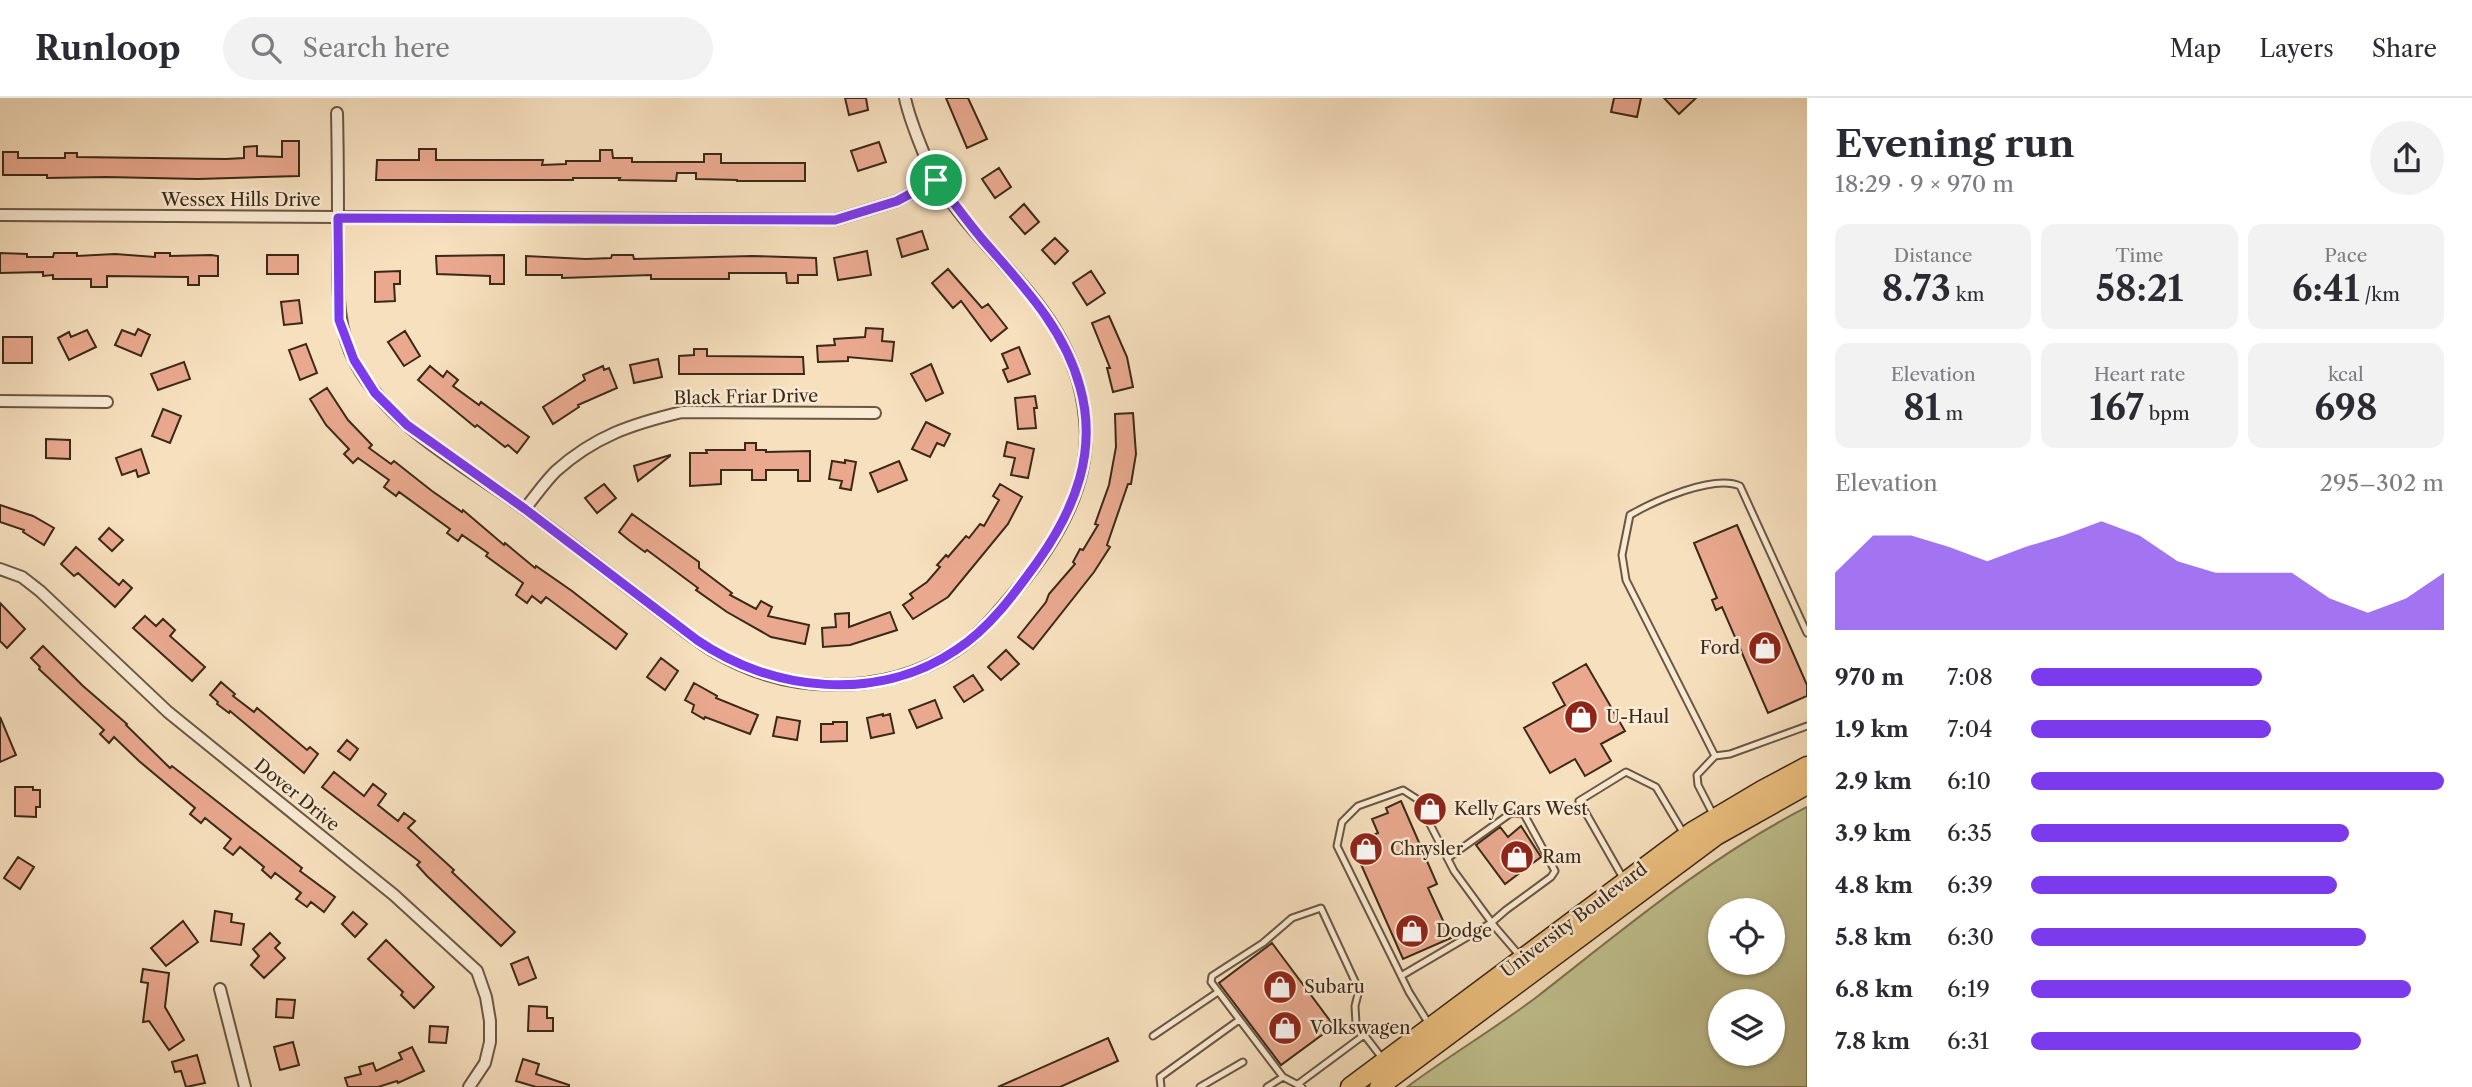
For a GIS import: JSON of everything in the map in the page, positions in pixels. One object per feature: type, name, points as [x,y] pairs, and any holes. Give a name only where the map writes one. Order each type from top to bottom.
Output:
[{"type":"main road","name":"University Boulevard","points":[[1350,1087],[1389,1069],[1719,825],[1762,790],[1807,766]]},
{"type":"main road","name":"University Boulevard","points":[[1527,966],[1625,881],[1685,837],[1719,825],[1807,785]]},
{"type":"main road","name":"University Boulevard","points":[[1379,1087],[1389,1069]]},
{"type":"street","points":[[337,113],[339,320],[354,360],[375,393],[407,425],[525,509],[706,646],[740,664],[793,681],[821,685],[867,684],[919,670],[956,651],[986,627],[1024,581],[1059,532],[1079,485],[1086,453],[1086,422],[1081,388],[1070,357],[1030,292],[980,236],[936,180],[905,98]]},
{"type":"street","name":"Wessex Hills Drive","points":[[0,215],[835,220],[897,201],[936,180]]},
{"type":"street","points":[[0,401],[107,402]]},
{"type":"street","name":"Black Friar Drive","points":[[525,509],[555,472],[593,442],[625,427],[682,412],[874,413]]},
{"type":"street","name":"Dover Drive","points":[[0,569],[22,578],[40,591],[168,712],[394,895],[477,971],[486,997],[490,1042],[485,1063],[469,1087]]},
{"type":"street","points":[[220,989],[245,1087]]},
{"type":"lane","points":[[1715,756],[1626,580],[1622,555],[1630,515],[1650,504],[1695,487],[1733,482],[1740,486],[1807,633]]},
{"type":"lane","points":[[1719,825],[1698,785],[1697,775],[1715,756],[1730,754],[1807,726]]},
{"type":"lane","points":[[1625,881],[1579,801],[1626,772],[1656,787],[1685,837]]},
{"type":"lane","points":[[1436,1034],[1401,976],[1337,846],[1342,822],[1358,806],[1403,790],[1417,799],[1454,871],[1527,966]]},
{"type":"lane","points":[[1401,976],[1492,923],[1555,871],[1524,814],[1519,812],[1511,813],[1448,858]]},
{"type":"lane","points":[[1364,1035],[1300,1085],[1283,1077],[1211,982],[1212,976],[1263,943],[1292,918],[1321,908],[1359,990],[1355,1006],[1356,1024],[1389,1069]]},
{"type":"lane","points":[[1153,1036],[1219,992]]},
{"type":"lane","points":[[1161,1087],[1160,1077],[1240,1020]]},
{"type":"lane","points":[[1200,1087],[1243,1062]]},
{"type":"lane","points":[[1267,1087],[1283,1077]]},
{"type":"green space","points":[[1807,807],[1807,1087],[1407,1087],[1522,1008],[1636,919],[1736,848]]},
{"type":"building","points":[[845,98],[866,98],[868,110],[849,115]]},
{"type":"building","points":[[946,98],[968,98],[987,139],[967,148]]},
{"type":"building","points":[[1614,98],[1641,98],[1637,117],[1611,112]]},
{"type":"building","points":[[1664,98],[1696,98],[1679,114]]},
{"type":"building","points":[[282,141],[299,141],[299,176],[198,179],[3,175],[3,152],[18,152],[18,158],[65,158],[65,153],[77,153],[77,157],[226,159],[244,158],[244,147],[257,146],[257,156],[282,157]]},
{"type":"building","points":[[879,142],[886,162],[858,171],[851,151]]},
{"type":"building","points":[[419,149],[436,149],[436,160],[543,160],[542,165],[566,164],[566,161],[600,161],[600,150],[612,150],[613,158],[632,158],[632,162],[704,162],[704,154],[721,154],[721,163],[805,163],[805,181],[696,179],[696,173],[677,173],[676,181],[619,180],[620,178],[376,180],[377,160],[419,160]]},
{"type":"building","points":[[999,168],[1011,187],[995,198],[982,179]]},
{"type":"building","points":[[1024,204],[1039,222],[1025,234],[1010,217]]},
{"type":"building","points":[[922,231],[928,249],[902,257],[897,239]]},
{"type":"building","points":[[1055,238],[1068,251],[1055,264],[1042,250]]},
{"type":"building","points":[[867,251],[871,275],[838,280],[834,258]]},
{"type":"building","points":[[0,253],[27,254],[27,257],[53,257],[54,253],[155,257],[155,253],[170,253],[170,256],[211,255],[218,256],[218,276],[199,276],[199,285],[188,285],[188,277],[107,276],[107,287],[91,287],[91,279],[53,279],[53,275],[43,276],[43,272],[0,273]]},
{"type":"building","points":[[267,255],[298,255],[298,274],[267,274]]},
{"type":"building","points":[[504,255],[504,284],[490,284],[490,276],[437,274],[436,256]]},
{"type":"building","points":[[612,255],[633,255],[634,259],[752,256],[816,258],[817,275],[798,275],[798,283],[787,283],[786,273],[729,273],[729,279],[651,279],[651,275],[562,278],[562,275],[526,275],[526,256],[586,259],[611,258]]},
{"type":"building","points":[[948,269],[982,308],[988,304],[1007,328],[991,341],[961,301],[953,308],[932,283]]},
{"type":"building","points":[[400,271],[400,284],[394,284],[395,301],[375,302],[375,272]]},
{"type":"building","points":[[1091,271],[1105,293],[1087,305],[1073,283]]},
{"type":"building","points":[[299,300],[302,323],[284,325],[281,302]]},
{"type":"building","points":[[1109,316],[1127,357],[1133,387],[1113,392],[1107,368],[1110,368],[1092,323]]},
{"type":"building","points":[[866,328],[883,329],[882,341],[894,342],[892,361],[848,357],[848,361],[818,362],[817,346],[835,345],[834,339],[865,337]]},
{"type":"building","points":[[138,329],[150,335],[141,356],[115,345],[122,330],[135,335]]},
{"type":"building","points":[[87,330],[96,347],[69,360],[58,338],[69,332],[71,337]]},
{"type":"building","points":[[405,331],[420,356],[404,366],[388,342]]},
{"type":"building","points":[[3,337],[32,337],[32,363],[3,363]]},
{"type":"building","points":[[306,344],[317,373],[300,380],[289,350]]},
{"type":"building","points":[[1019,347],[1030,374],[1008,382],[1003,370],[1008,368],[1002,354]]},
{"type":"building","points":[[694,349],[707,349],[707,356],[803,357],[804,374],[679,374],[679,356],[694,355]]},
{"type":"building","points":[[658,359],[662,377],[634,383],[630,365]]},
{"type":"building","points":[[184,362],[190,379],[158,390],[151,374]]},
{"type":"building","points":[[931,364],[943,393],[926,401],[911,374]]},
{"type":"building","points":[[430,366],[443,377],[447,371],[458,380],[453,386],[479,405],[481,402],[529,437],[517,453],[477,425],[475,427],[418,380]]},
{"type":"building","points":[[603,366],[604,370],[609,368],[617,388],[578,405],[579,407],[553,424],[543,407],[585,380],[583,375]]},
{"type":"building","points":[[327,388],[348,420],[372,445],[369,448],[391,464],[394,461],[432,491],[462,512],[463,510],[504,545],[505,543],[535,568],[536,566],[572,591],[627,634],[616,649],[546,597],[541,603],[532,596],[527,603],[516,595],[523,583],[486,556],[488,553],[462,535],[458,541],[447,533],[450,529],[399,492],[396,496],[384,487],[389,480],[358,458],[353,463],[344,454],[349,449],[326,425],[310,399]]},
{"type":"building","points":[[1035,396],[1036,428],[1018,429],[1015,398]]},
{"type":"building","points":[[163,409],[181,416],[170,443],[152,436]]},
{"type":"building","points":[[1133,413],[1136,454],[1131,484],[1128,484],[1107,545],[1110,547],[1094,572],[1033,649],[1018,637],[1075,564],[1073,562],[1080,549],[1083,550],[1098,525],[1095,524],[1109,485],[1116,447],[1115,414]]},
{"type":"building","points":[[926,422],[950,434],[944,446],[937,443],[930,457],[912,449]]},
{"type":"building","points":[[46,439],[70,440],[70,459],[46,458]]},
{"type":"building","points":[[1007,442],[1034,449],[1028,478],[1011,475],[1015,458],[1004,456]]},
{"type":"building","points":[[745,443],[756,443],[756,450],[766,452],[810,451],[810,481],[798,481],[798,470],[766,470],[766,480],[752,480],[752,470],[721,470],[721,484],[690,486],[690,453],[707,453],[706,450],[745,450]]},
{"type":"building","points":[[141,449],[149,473],[138,477],[136,470],[122,475],[116,458]]},
{"type":"building","points":[[670,456],[638,481],[634,466]]},
{"type":"building","points":[[845,460],[856,462],[851,490],[840,488],[842,481],[829,479],[832,461],[845,463]]},
{"type":"building","points":[[899,461],[907,480],[878,492],[870,473]]},
{"type":"building","points":[[604,484],[616,498],[597,513],[585,498]]},
{"type":"building","points":[[1000,484],[1022,497],[1008,524],[948,597],[913,619],[903,605],[913,598],[910,594],[927,582],[940,567],[937,565],[946,555],[948,557],[966,536],[969,538],[980,524],[984,526],[999,500],[993,496]]},
{"type":"building","points":[[0,505],[33,516],[54,528],[44,545],[23,532],[24,530],[0,522]]},
{"type":"building","points":[[632,514],[699,562],[699,568],[732,593],[730,595],[756,609],[761,601],[772,607],[768,616],[809,625],[805,644],[771,637],[727,612],[647,550],[645,552],[630,541],[619,532]]},
{"type":"building","name":"Ford","points":[[1737,525],[1807,685],[1807,696],[1768,713],[1722,607],[1716,610],[1712,600],[1717,598],[1694,543]]},
{"type":"building","points":[[109,528],[123,540],[112,551],[99,539]]},
{"type":"building","points":[[76,547],[119,585],[123,580],[132,588],[115,607],[78,573],[74,576],[61,564]]},
{"type":"building","points":[[0,603],[25,629],[7,648],[0,641]]},
{"type":"building","points":[[890,612],[897,630],[850,645],[823,647],[822,628],[836,627],[835,614],[849,613],[849,627]]},
{"type":"building","points":[[145,616],[156,626],[163,619],[175,630],[170,636],[205,667],[192,681],[133,628]]},
{"type":"building","points":[[43,646],[170,768],[172,766],[335,897],[324,912],[311,902],[307,907],[296,899],[301,893],[275,873],[271,878],[262,870],[264,867],[240,847],[233,855],[224,848],[231,839],[205,818],[201,823],[190,814],[195,808],[114,737],[109,743],[100,734],[104,730],[39,669],[31,658]]},
{"type":"building","points":[[1006,650],[1019,664],[1001,680],[988,667]]},
{"type":"building","points":[[661,658],[678,671],[665,690],[647,677]]},
{"type":"building","name":"U-Haul","points":[[1586,664],[1625,731],[1601,744],[1611,761],[1585,776],[1575,759],[1550,773],[1524,728],[1565,705],[1553,683]]},
{"type":"building","points":[[973,675],[983,690],[964,702],[954,687]]},
{"type":"building","points":[[221,682],[235,694],[233,696],[254,712],[257,708],[307,750],[310,747],[318,754],[304,773],[230,711],[229,713],[217,704],[210,695]]},
{"type":"building","points":[[694,683],[717,696],[716,698],[758,715],[750,734],[705,717],[704,719],[692,712],[694,705],[685,700]]},
{"type":"building","points":[[935,700],[942,718],[917,728],[909,710]]},
{"type":"building","points":[[890,714],[894,733],[871,738],[867,718]]},
{"type":"building","points":[[0,717],[16,755],[0,762]]},
{"type":"building","points":[[777,717],[800,721],[797,740],[773,736]]},
{"type":"building","points":[[847,722],[847,741],[821,742],[821,724]]},
{"type":"building","points":[[347,740],[358,749],[350,760],[338,751]]},
{"type":"building","points":[[334,772],[364,796],[373,784],[386,794],[378,805],[398,821],[404,813],[415,821],[408,828],[515,932],[501,946],[427,876],[417,865],[420,862],[322,787]]},
{"type":"building","points":[[15,787],[33,787],[33,790],[40,790],[40,807],[36,807],[36,817],[15,816]]},
{"type":"building","points":[[1401,801],[1437,884],[1428,888],[1451,938],[1403,959],[1352,844],[1378,833],[1372,819],[1388,813],[1386,808]]},
{"type":"building","points":[[1521,826],[1541,857],[1505,884],[1476,845],[1500,827],[1508,837]]},
{"type":"building","points":[[18,857],[34,867],[20,889],[4,878]]},
{"type":"building","points":[[215,911],[232,914],[231,922],[244,924],[241,945],[211,941]]},
{"type":"building","points":[[353,912],[367,924],[355,937],[342,924]]},
{"type":"building","points":[[183,921],[198,942],[166,966],[151,948]]},
{"type":"building","points":[[270,933],[280,943],[275,948],[285,958],[264,978],[251,965],[259,956],[253,949]]},
{"type":"building","points":[[386,940],[434,987],[414,1008],[401,995],[403,992],[368,959]]},
{"type":"building","points":[[1272,943],[1334,1026],[1281,1065],[1219,983]]},
{"type":"building","points":[[528,957],[536,978],[519,985],[511,964]]},
{"type":"building","points":[[143,969],[169,973],[165,1007],[184,1040],[169,1050],[149,1021],[143,1022],[148,983],[141,982]]},
{"type":"building","points":[[277,999],[295,1000],[293,1018],[276,1017]]},
{"type":"building","points":[[529,1006],[547,1007],[547,1018],[553,1018],[553,1031],[528,1031]]},
{"type":"building","points":[[430,1026],[448,1027],[446,1043],[429,1042]]},
{"type":"building","points":[[1108,1038],[1118,1061],[1060,1087],[998,1087]]},
{"type":"building","points":[[293,1042],[299,1065],[280,1070],[274,1047]]},
{"type":"building","points":[[412,1047],[424,1071],[398,1083],[397,1081],[378,1087],[348,1087],[345,1078],[361,1074],[359,1067],[373,1063],[376,1071],[402,1059],[399,1053]]},
{"type":"building","points":[[197,1055],[205,1083],[186,1087],[181,1071],[175,1072],[172,1062]]},
{"type":"building","points":[[523,1059],[539,1064],[536,1074],[569,1087],[536,1087],[516,1081]]},
{"type":"place","name":"Ford","points":[[1765,648]]},
{"type":"place","name":"U-Haul","points":[[1581,717]]},
{"type":"place","name":"Kelly Cars West","points":[[1430,809]]},
{"type":"place","name":"Chrysler","points":[[1366,849]]},
{"type":"place","name":"Ram","points":[[1517,857]]},
{"type":"place","name":"Dodge","points":[[1412,931]]},
{"type":"place","name":"Subaru","points":[[1280,987]]},
{"type":"place","name":"Volkswagen","points":[[1285,1028]]},
{"type":"route","points":[[936,180],[980,236],[1030,292],[1052,324],[1070,357],[1081,388],[1086,422],[1086,453],[1079,485],[1059,532],[1024,581],[986,627],[956,651],[919,670],[867,684],[821,685],[793,681],[740,664],[697,640],[390,410],[375,393],[354,360],[339,320],[338,218],[835,220],[897,201],[936,180]]}]
